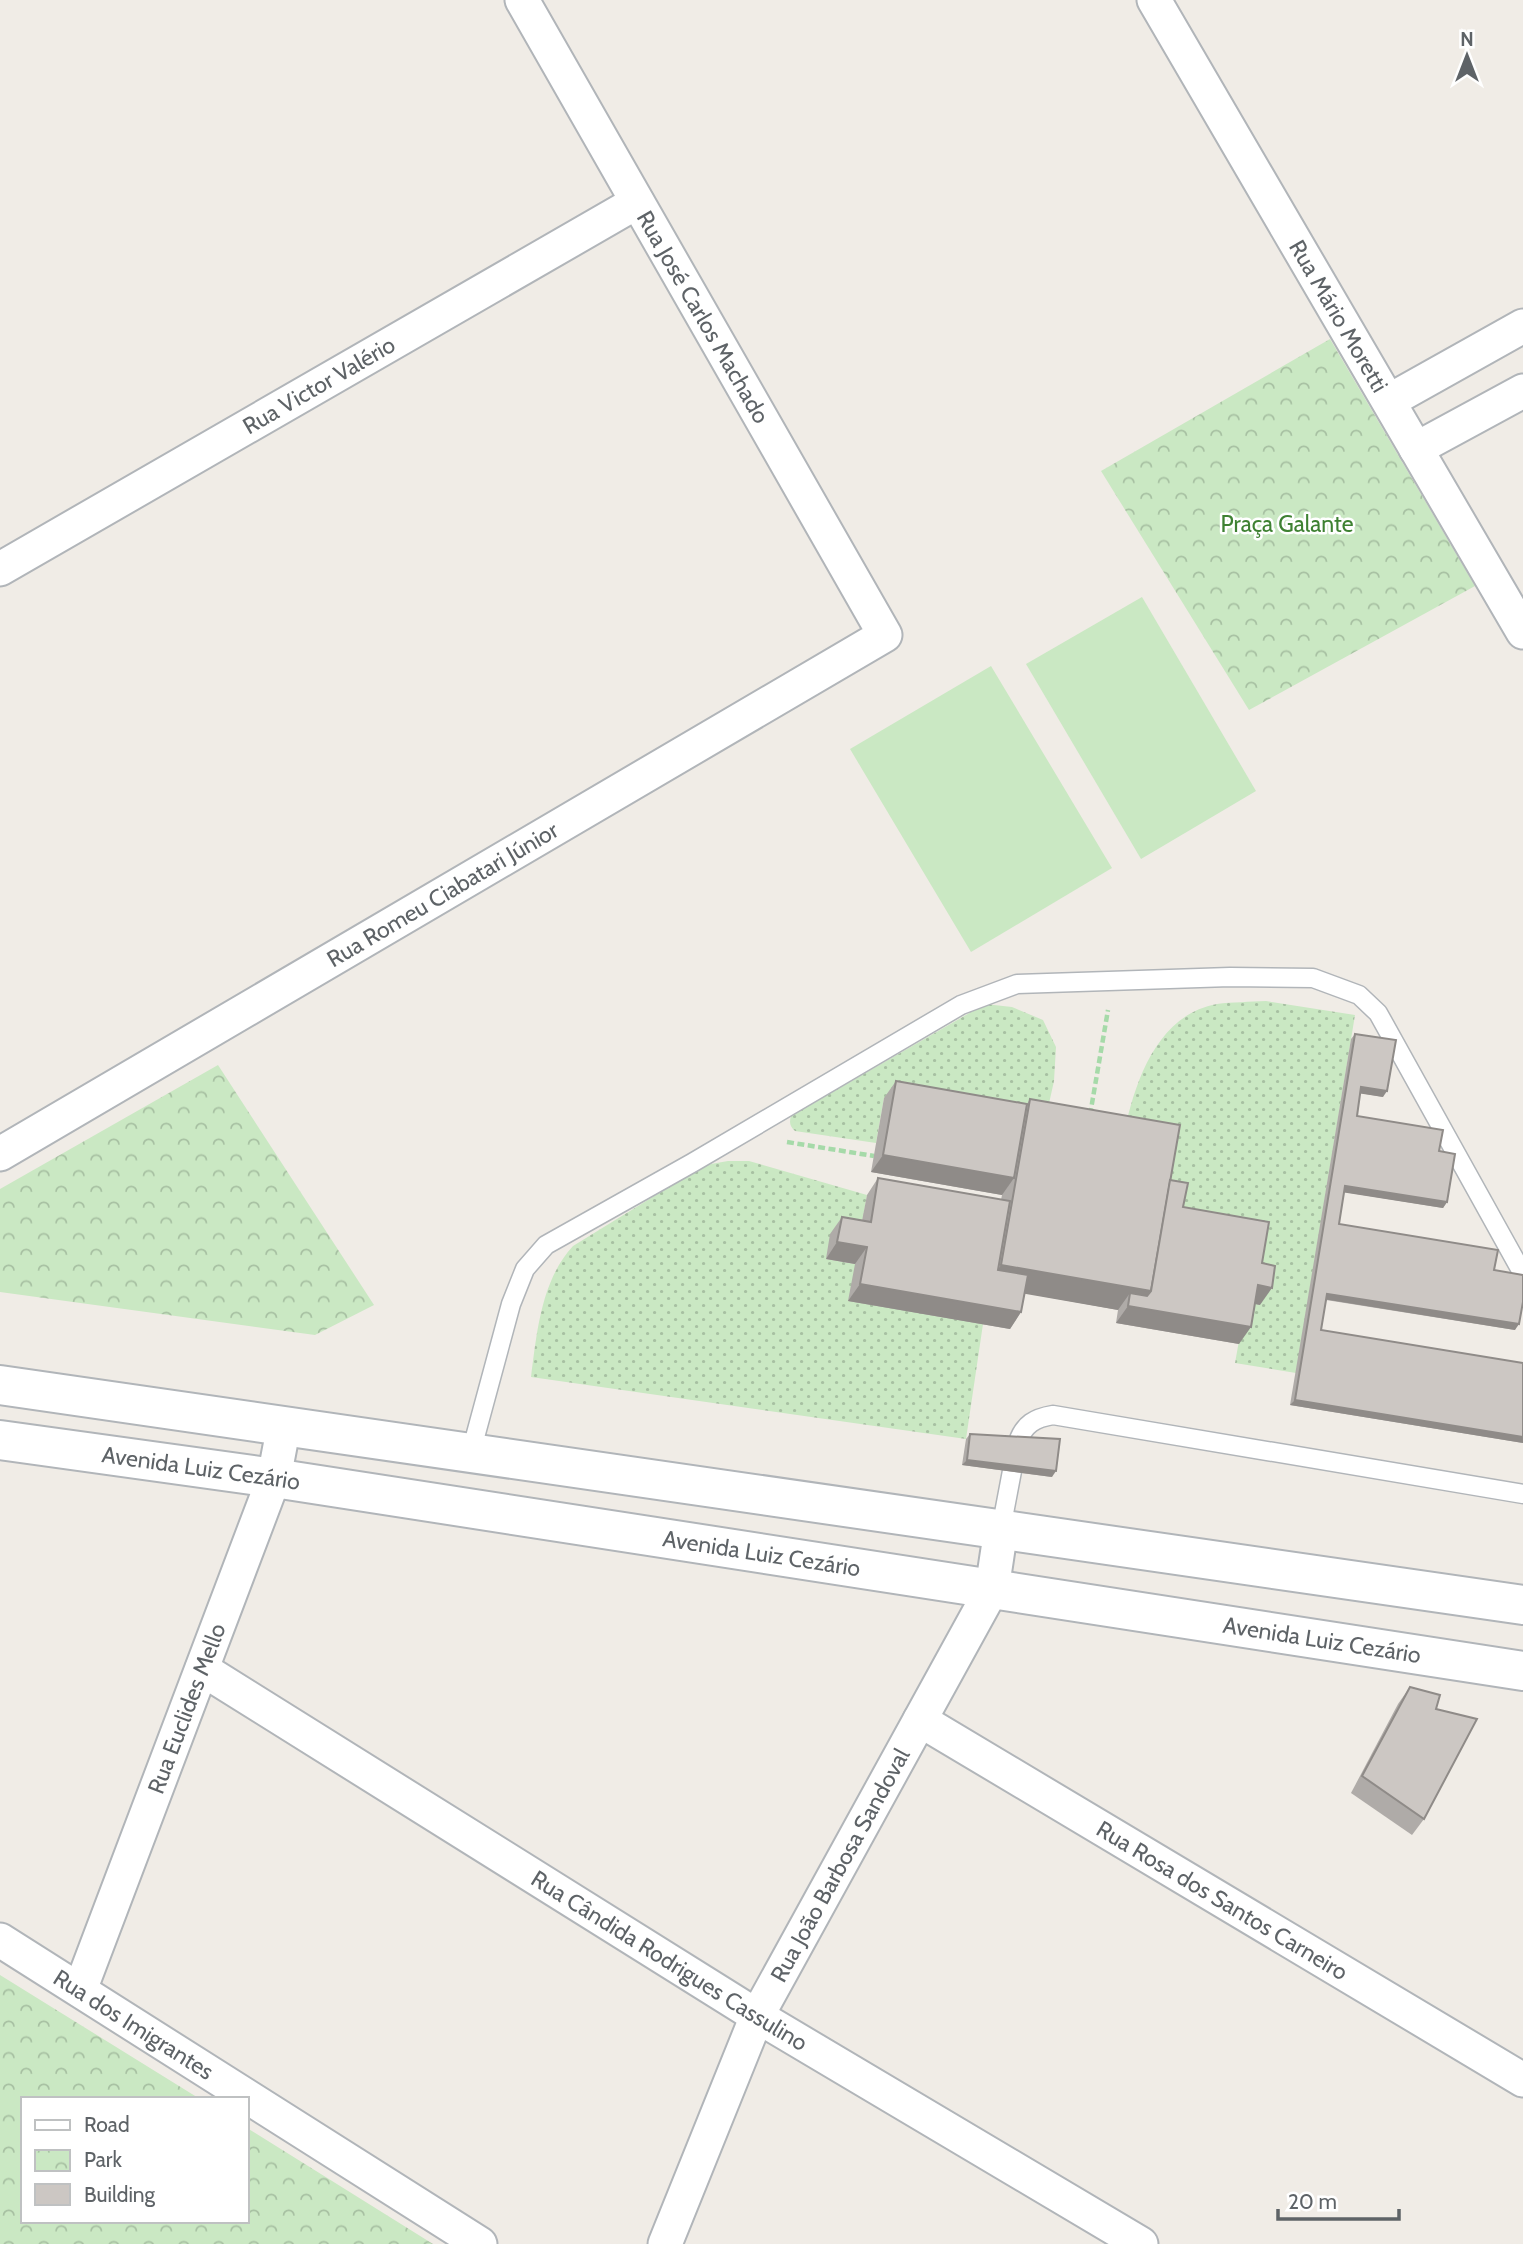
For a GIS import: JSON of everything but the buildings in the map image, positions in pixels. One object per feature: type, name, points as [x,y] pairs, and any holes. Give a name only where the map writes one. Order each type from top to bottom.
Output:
[{"type":"street","name":"Rua José Carlos Machado","points":[[522,0],[885,635]]},
{"type":"street","name":"Rua Mário Moretti","points":[[1154,0],[1523,632]]},
{"type":"street","name":"Rua Victor Valério","points":[[0,569],[637,202]]},
{"type":"street","points":[[1389,401],[1523,327]]},
{"type":"street","points":[[1416,449],[1523,391]]},
{"type":"street","name":"Rua Romeu Ciabatari Júnior","points":[[0,1154],[885,635]]},
{"type":"street","points":[[0,1385],[1523,1605]]},
{"type":"street","name":"Rua Euclides Mello","points":[[80,1990],[274,1478],[284,1425]]},
{"type":"street","name":"Avenida Luiz Cezário","points":[[0,1440],[274,1478],[1523,1671]]},
{"type":"street","name":"Rua João Barbosa Sandoval","points":[[665,2244],[757,2016],[992,1589],[1001,1529]]},
{"type":"street","name":"Rua Cândida Rodrigues Cassulino","points":[[202,1669],[757,2016],[1141,2244]]},
{"type":"street","name":"Rua Rosa dos Santos Carneiro","points":[[920,1720],[1523,2080]]},
{"type":"street","name":"Rua dos Imigrantes","points":[[0,1940],[480,2244]]},
{"type":"lane","points":[[471,1452],[511,1304],[525,1269],[546,1245],[741,1135],[961,1005],[1017,984],[1230,977],[1314,978],[1359,995],[1378,1013],[1523,1273]]},
{"type":"lane","points":[[1018,1442],[1029,1423],[1053,1415],[1523,1494]]},
{"type":"lane","points":[[1001,1529],[1012,1471]]},
{"type":"path","points":[[1090,1121],[1113,981]]},
{"type":"path","points":[[741,1135],[874,1156]]},
{"type":"green space","name":"Praça Galante","points":[[1330,339],[1475,586],[1249,710],[1101,471]]},
{"type":"green space","points":[[1142,597],[1256,791],[1141,859],[1026,664]]},
{"type":"green space","points":[[991,666],[1112,868],[971,952],[850,749]]},
{"type":"green space","points":[[1266,1001],[1355,1015],[1296,1373],[1235,1363],[1246,1302],[1260,1304],[1172,1224],[1123,1139],[1133,1098],[1150,1056],[1178,1022],[1196,1011],[1217,1004]]},
{"type":"green space","points":[[985,1004],[1012,1007],[1043,1020],[1056,1047],[1054,1081],[1044,1126],[884,1098],[876,1143],[795,1131],[792,1128],[791,1116]]},
{"type":"green space","points":[[218,1065],[374,1305],[315,1335],[0,1292],[0,1189]]},
{"type":"green space","points":[[728,1161],[749,1161],[867,1195],[859,1239],[826,1259],[855,1264],[983,1324],[966,1439],[531,1377],[538,1325],[547,1291],[562,1260],[573,1246],[695,1171]]},
{"type":"green space","points":[[0,1975],[197,2097],[21,2097],[21,2223],[248,2223],[248,2129],[433,2244],[0,2244]]}]
